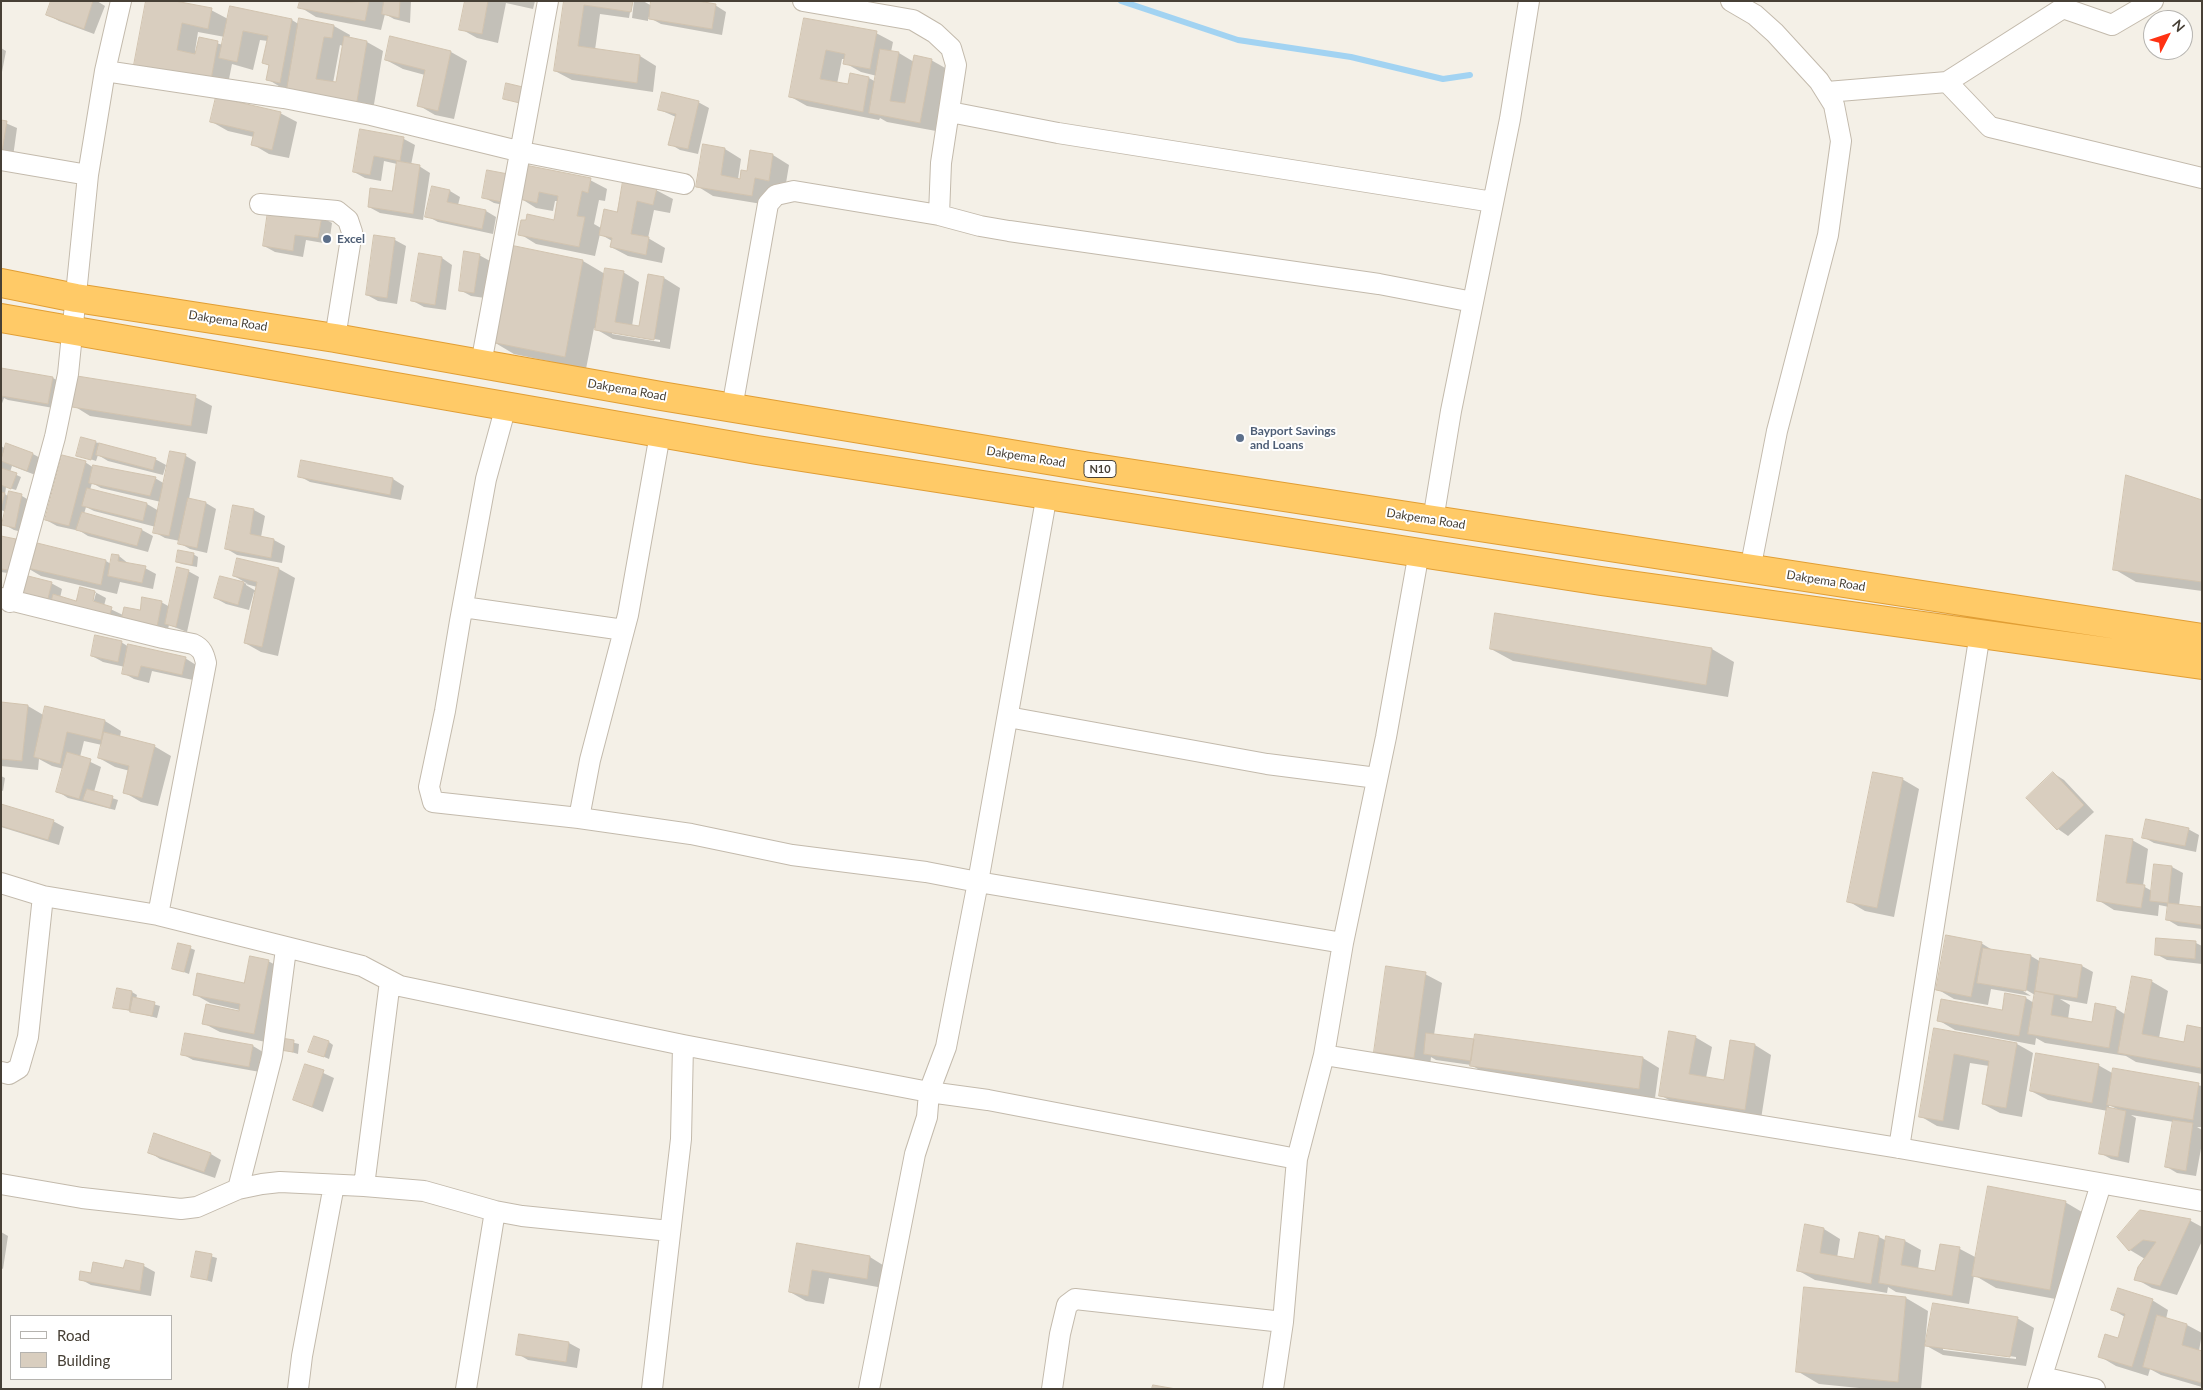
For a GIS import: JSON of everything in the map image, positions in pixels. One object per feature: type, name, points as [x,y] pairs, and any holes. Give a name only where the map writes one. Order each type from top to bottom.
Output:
[{"type":"highway","name":"Dakpema Road","points":[[1,283],[76,298],[336,338],[732,408],[1108,470],[2202,638]]},
{"type":"highway","points":[[1,318],[660,434],[1601,581],[2202,665]]},
{"type":"street","points":[[121,1],[105,71],[88,175],[68,374],[55,437],[6,600],[193,644],[203,654],[206,663],[158,916]]},
{"type":"street","points":[[481,364],[522,152],[548,1]]},
{"type":"street","points":[[802,1],[913,20],[935,33],[951,48],[956,65],[941,163],[939,215]]},
{"type":"street","points":[[1433,520],[1451,411],[1510,119],[1529,1]]},
{"type":"street","points":[[1731,1],[1755,15],[1776,33],[1827,92],[1834,105],[1841,141],[1828,235],[1777,431],[1750,570]]},
{"type":"street","points":[[1827,92],[1947,82],[2063,8],[2112,25],[2153,1]]},
{"type":"street","points":[[105,71],[284,98],[371,115],[522,152],[684,184]]},
{"type":"street","points":[[1947,82],[1990,128],[2202,178]]},
{"type":"street","points":[[950,112],[1058,133],[1493,202]]},
{"type":"street","points":[[1,160],[88,175]]},
{"type":"street","points":[[732,408],[768,204],[776,194],[794,191],[939,215],[980,226],[1009,231],[1370,283],[1473,302]]},
{"type":"street","points":[[260,204],[336,211],[348,220],[352,232],[336,338]]},
{"type":"street","points":[[506,406],[486,479],[462,607],[429,787],[430,798],[433,802],[579,818],[691,834],[792,855],[926,872],[1343,943]]},
{"type":"street","points":[[579,818],[590,760],[624,630],[660,434]]},
{"type":"street","points":[[869,1389],[915,1154],[927,1117],[929,1092],[946,1048],[978,882],[1047,494]]},
{"type":"street","points":[[1274,1389],[1283,1322],[1297,1159],[1324,1055],[1343,943],[1377,778],[1419,552]]},
{"type":"street","points":[[462,607],[624,630]]},
{"type":"street","points":[[1898,1148],[1980,633]]},
{"type":"street","points":[[1008,717],[1267,764],[1377,778]]},
{"type":"street","points":[[1,883],[43,896],[158,916],[286,949],[362,966],[400,986],[683,1045],[929,1092],[988,1100],[1297,1159]]},
{"type":"street","points":[[1,1072],[9,1074],[19,1068],[28,1038],[43,896]]},
{"type":"street","points":[[238,1189],[272,1056],[286,949]]},
{"type":"street","points":[[364,1186],[390,981]]},
{"type":"street","points":[[652,1389],[681,1139],[683,1045]]},
{"type":"street","points":[[1324,1055],[1898,1148],[2202,1201]]},
{"type":"street","points":[[1,1184],[82,1198],[181,1208],[197,1207],[238,1189],[280,1182],[364,1186],[424,1191],[494,1211],[595,1224],[670,1231]]},
{"type":"street","points":[[2095,1389],[2040,1383],[2101,1184]]},
{"type":"street","points":[[298,1389],[302,1356],[334,1185]]},
{"type":"street","points":[[466,1389],[494,1211]]},
{"type":"street","points":[[1052,1389],[1067,1305],[1074,1299],[1283,1322]]},
{"type":"building","points":[[51,1],[93,1],[84,29],[46,15]]},
{"type":"building","points":[[146,1],[175,1],[212,8],[208,29],[182,23],[177,50],[195,54],[199,37],[218,41],[211,80],[134,65]]},
{"type":"building","points":[[300,1],[369,1],[365,21],[298,8]]},
{"type":"building","points":[[384,1],[400,1],[399,18],[382,14]]},
{"type":"building","points":[[465,1],[488,1],[482,34],[459,30]]},
{"type":"building","points":[[564,1],[633,1],[631,12],[584,5],[578,46],[640,55],[637,83],[554,71]]},
{"type":"building","points":[[651,1],[698,1],[716,4],[712,29],[649,19]]},
{"type":"building","points":[[230,6],[292,19],[280,83],[266,80],[269,65],[262,63],[268,36],[243,31],[237,62],[219,58]]},
{"type":"building","points":[[299,18],[334,25],[332,38],[324,37],[316,79],[336,82],[344,36],[367,41],[356,107],[286,95]]},
{"type":"building","points":[[804,18],[877,31],[870,69],[843,64],[845,54],[826,50],[820,79],[848,84],[850,73],[869,77],[863,112],[789,97]]},
{"type":"building","points":[[390,36],[451,51],[438,111],[417,106],[425,70],[385,60]]},
{"type":"building","points":[[880,49],[899,52],[890,101],[905,103],[914,55],[932,59],[920,123],[869,113]]},
{"type":"building","points":[[506,83],[527,88],[524,104],[503,99]]},
{"type":"building","points":[[662,92],[699,101],[688,149],[668,145],[676,114],[658,110]]},
{"type":"building","points":[[216,97],[281,112],[272,150],[251,145],[254,132],[210,122]]},
{"type":"building","points":[[1,120],[7,121],[1,158]]},
{"type":"building","points":[[360,129],[404,137],[400,161],[374,156],[370,175],[353,172]]},
{"type":"building","points":[[703,144],[725,148],[721,175],[740,179],[741,170],[747,171],[750,150],[773,154],[769,181],[755,178],[752,196],[696,187]]},
{"type":"building","points":[[397,161],[420,165],[413,214],[368,207],[370,188],[392,191]]},
{"type":"building","points":[[525,165],[591,178],[588,193],[582,191],[577,216],[585,217],[579,247],[518,235],[521,220],[526,220],[527,214],[554,220],[558,196],[539,192],[537,203],[519,199]]},
{"type":"building","points":[[487,170],[508,174],[502,202],[482,198]]},
{"type":"building","points":[[623,181],[657,188],[653,205],[637,201],[631,234],[649,237],[646,255],[610,247],[612,238],[599,235],[604,209],[617,212]]},
{"type":"building","points":[[432,186],[450,190],[447,202],[486,210],[482,229],[425,217]]},
{"type":"building","points":[[268,211],[322,216],[318,238],[295,235],[293,251],[263,246]]},
{"type":"building","points":[[374,235],[395,238],[387,298],[366,295]]},
{"type":"building","points":[[510,245],[583,260],[565,357],[491,342]]},
{"type":"building","points":[[464,251],[480,254],[474,293],[459,291]]},
{"type":"building","points":[[419,253],[442,257],[435,305],[411,301]]},
{"type":"building","points":[[605,268],[624,271],[615,322],[639,326],[648,274],[664,277],[654,340],[595,330]]},
{"type":"building","points":[[1,368],[53,377],[48,404],[1,396]]},
{"type":"building","points":[[77,376],[196,395],[191,426],[72,407]]},
{"type":"building","points":[[81,437],[96,441],[91,460],[76,456]]},
{"type":"building","points":[[6,443],[33,453],[27,471],[1,461]]},
{"type":"building","points":[[99,443],[156,458],[153,470],[96,455]]},
{"type":"building","points":[[170,451],[186,454],[169,536],[153,533]]},
{"type":"building","points":[[62,455],[86,461],[69,526],[45,520]]},
{"type":"building","points":[[301,460],[393,478],[390,495],[298,477]]},
{"type":"building","points":[[93,465],[156,477],[150,496],[89,483]]},
{"type":"building","points":[[1,468],[17,473],[11,489],[1,485]]},
{"type":"building","points":[[2126,475],[2202,500],[2202,582],[2113,570]]},
{"type":"building","points":[[87,488],[147,503],[143,521],[82,506]]},
{"type":"building","points":[[9,491],[22,494],[15,528],[2,525]]},
{"type":"building","points":[[1,492],[5,493],[1,507]]},
{"type":"building","points":[[188,498],[206,502],[197,548],[178,544]]},
{"type":"building","points":[[233,505],[254,509],[250,534],[274,539],[271,558],[225,549]]},
{"type":"building","points":[[82,512],[142,529],[137,546],[76,530]]},
{"type":"building","points":[[1,536],[16,539],[9,570],[1,569]]},
{"type":"building","points":[[29,541],[106,560],[101,585],[23,567]]},
{"type":"building","points":[[178,550],[194,553],[192,565],[176,562]]},
{"type":"building","points":[[112,554],[119,555],[118,561],[146,566],[142,583],[108,576]]},
{"type":"building","points":[[237,558],[279,568],[262,647],[244,643],[257,582],[233,576]]},
{"type":"building","points":[[177,567],[189,570],[176,627],[165,624]]},
{"type":"building","points":[[24,575],[52,582],[46,607],[18,600]]},
{"type":"building","points":[[220,576],[244,582],[238,605],[214,598]]},
{"type":"building","points":[[80,587],[95,591],[93,601],[112,607],[108,621],[50,606],[53,594],[76,601]]},
{"type":"building","points":[[142,597],[162,601],[156,632],[120,625],[124,607],[140,610]]},
{"type":"building","points":[[1495,613],[1712,648],[1706,685],[1490,649]]},
{"type":"building","points":[[95,635],[122,641],[118,662],[91,656]]},
{"type":"building","points":[[128,644],[186,657],[182,675],[141,666],[138,677],[122,674]]},
{"type":"building","points":[[1,702],[28,705],[22,761],[1,759]]},
{"type":"building","points":[[45,706],[105,720],[101,740],[67,732],[60,764],[34,757]]},
{"type":"building","points":[[104,732],[155,745],[142,798],[123,793],[129,766],[98,758]]},
{"type":"building","points":[[67,752],[91,759],[79,799],[56,792]]},
{"type":"building","points":[[1873,772],[1903,778],[1877,908],[1847,902]]},
{"type":"building","points":[[2053,772],[2084,805],[2057,830],[2026,798]]},
{"type":"building","points":[[87,789],[113,796],[110,808],[83,800]]},
{"type":"building","points":[[1,804],[54,820],[48,840],[1,826]]},
{"type":"building","points":[[2146,819],[2189,828],[2185,846],[2142,838]]},
{"type":"building","points":[[2106,835],[2133,839],[2126,883],[2145,885],[2141,908],[2097,901]]},
{"type":"building","points":[[2154,864],[2172,866],[2168,903],[2150,901]]},
{"type":"building","points":[[2168,903],[2202,907],[2202,925],[2166,920]]},
{"type":"building","points":[[1946,935],[1982,942],[1971,997],[1936,990]]},
{"type":"building","points":[[2156,938],[2196,941],[2195,959],[2155,955]]},
{"type":"building","points":[[178,943],[191,946],[184,972],[172,969]]},
{"type":"building","points":[[1983,948],[2031,955],[2026,991],[1977,983]]},
{"type":"building","points":[[250,956],[269,960],[254,1034],[202,1024],[206,1004],[239,1011],[240,1004],[193,995],[197,973],[244,983]]},
{"type":"building","points":[[2040,958],[2082,965],[2077,998],[2035,991]]},
{"type":"building","points":[[1386,966],[1426,972],[1414,1058],[1374,1052]]},
{"type":"building","points":[[2132,976],[2152,980],[2142,1034],[2184,1042],[2187,1025],[2202,1028],[2201,1068],[2118,1053]]},
{"type":"building","points":[[117,988],[132,991],[129,1010],[113,1008]]},
{"type":"building","points":[[2035,991],[2054,995],[2051,1015],[2092,1022],[2095,1003],[2116,1007],[2109,1048],[2028,1034]]},
{"type":"building","points":[[2005,993],[2026,997],[2019,1036],[1937,1021],[1941,999],[2002,1010]]},
{"type":"building","points":[[133,997],[155,1002],[152,1016],[130,1012]]},
{"type":"building","points":[[1934,1028],[2017,1043],[2006,1108],[1982,1104],[1989,1061],[1954,1054],[1943,1121],[1919,1117]]},
{"type":"building","points":[[1669,1031],[1696,1036],[1689,1074],[1724,1080],[1730,1040],[1755,1044],[1745,1110],[1659,1096]]},
{"type":"building","points":[[185,1033],[253,1045],[249,1067],[181,1055]]},
{"type":"building","points":[[1426,1033],[1474,1039],[1471,1061],[1424,1054]]},
{"type":"building","points":[[1475,1034],[1643,1057],[1639,1089],[1470,1066]]},
{"type":"building","points":[[314,1036],[329,1041],[324,1057],[308,1052]]},
{"type":"building","points":[[281,1038],[294,1040],[293,1052],[280,1050]]},
{"type":"building","points":[[2036,1053],[2099,1064],[2092,1103],[2030,1091]]},
{"type":"building","points":[[305,1064],[324,1070],[312,1107],[293,1100]]},
{"type":"building","points":[[2113,1068],[2199,1083],[2193,1120],[2107,1105]]},
{"type":"building","points":[[2107,1107],[2126,1111],[2118,1157],[2099,1154]]},
{"type":"building","points":[[2173,1120],[2193,1123],[2186,1171],[2165,1167]]},
{"type":"building","points":[[154,1133],[211,1153],[204,1172],[148,1153]]},
{"type":"building","points":[[1988,1186],[2066,1201],[2050,1290],[1972,1276]]},
{"type":"building","points":[[2140,1210],[2191,1219],[2160,1286],[2134,1280],[2138,1267],[2156,1242],[2143,1240],[2129,1251],[2117,1237]]},
{"type":"building","points":[[1805,1224],[1824,1228],[1820,1253],[1854,1259],[1859,1232],[1879,1236],[1871,1284],[1797,1271]]},
{"type":"building","points":[[1886,1236],[1905,1240],[1901,1265],[1935,1271],[1940,1244],[1960,1247],[1952,1296],[1879,1283]]},
{"type":"building","points":[[797,1243],[870,1256],[867,1279],[812,1270],[808,1296],[789,1292]]},
{"type":"building","points":[[196,1251],[212,1254],[207,1280],[191,1277]]},
{"type":"building","points":[[126,1260],[144,1264],[140,1291],[79,1280],[80,1271],[91,1273],[93,1262],[123,1268]]},
{"type":"building","points":[[1804,1287],[1906,1297],[1898,1382],[1796,1372]]},
{"type":"building","points":[[2118,1288],[2153,1299],[2132,1367],[2098,1357],[2105,1334],[2118,1338],[2125,1314],[2111,1310]]},
{"type":"building","points":[[1933,1303],[2018,1317],[2010,1357],[1925,1346]]},
{"type":"building","points":[[2157,1315],[2187,1324],[2182,1345],[2202,1351],[2202,1383],[2143,1367]]},
{"type":"building","points":[[519,1334],[569,1342],[566,1362],[516,1355]]},
{"type":"building","points":[[1153,1385],[1176,1389],[1152,1389]]},
{"type":"waterway","points":[[1121,1],[1238,40],[1351,57],[1443,79],[1470,75]]},
{"type":"place","name":"Excel","points":[[327,239]]},
{"type":"place","name":"Bayport Savings and Loans","points":[[1240,438]]}]
